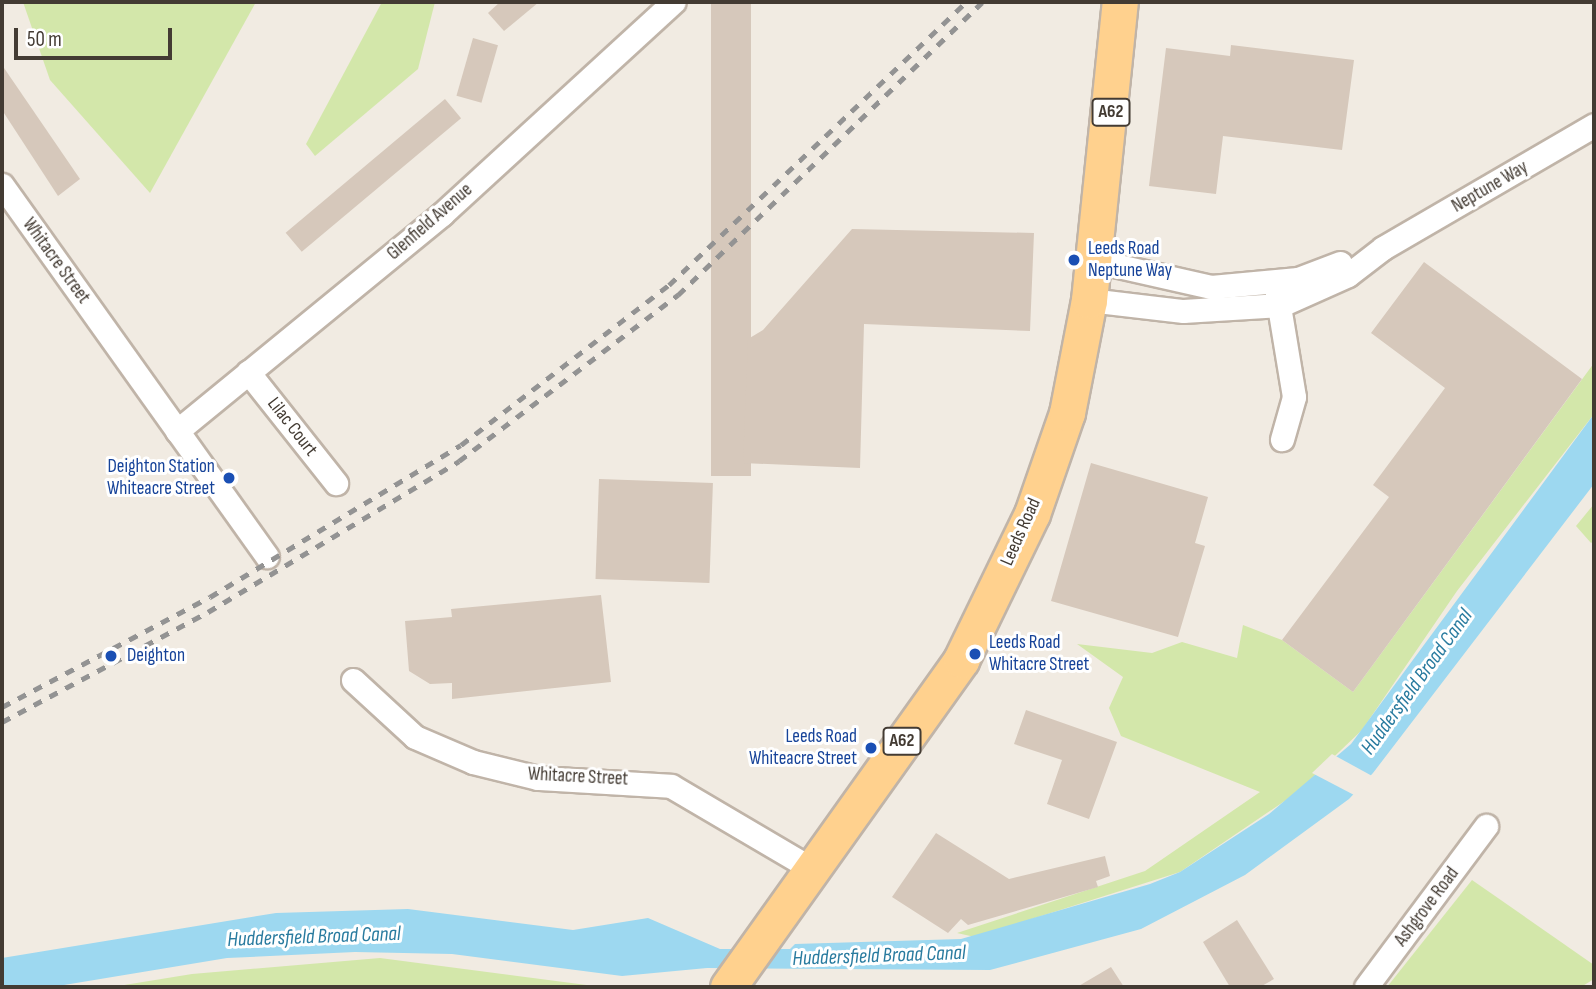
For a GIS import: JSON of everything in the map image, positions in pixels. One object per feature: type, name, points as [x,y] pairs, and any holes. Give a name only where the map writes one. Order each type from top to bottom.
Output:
[{"type":"main road","name":"Leeds Road","points":[[728,987],[769,924],[961,660],[1032,514],[1067,413],[1090,300],[1096,261],[1119,2]]},
{"type":"street","name":"Glenfield Avenue","points":[[177,431],[442,214],[673,2]]},
{"type":"street","name":"Neptune Way","points":[[1090,300],[1183,311],[1281,305],[1348,275],[1383,248],[1594,125]]},
{"type":"street","name":"Whitacre Street","points":[[4,192],[142,376],[177,431]]},
{"type":"street","name":"Neptune Way","points":[[1096,261],[1163,281],[1221,287],[1298,279],[1383,248]]},
{"type":"street","name":"Neptune Way","points":[[1221,287],[1234,298],[1279,294],[1281,305]]},
{"type":"street","points":[[1281,305],[1294,397],[1282,439]]},
{"type":"street","name":"Lilac Court","points":[[248,372],[336,483]]},
{"type":"street","points":[[177,431],[267,556]]},
{"type":"street","name":"Whitacre Street","points":[[353,680],[415,737],[472,762],[538,778],[671,786],[810,868]]},
{"type":"street","name":"Ashgrove Road","points":[[1366,987],[1486,826]]},
{"type":"green space","points":[[23,2],[256,2],[150,193],[50,80]]},
{"type":"green space","points":[[382,2],[435,2],[418,69],[315,156],[306,144]]},
{"type":"green space","points":[[1594,363],[1594,414],[1457,591],[1362,730],[1295,794],[1180,872],[975,937],[957,933],[1145,871],[1260,792],[1121,736],[1109,708],[1123,677],[1077,644],[1152,653],[1182,642],[1237,658],[1243,625],[1282,640],[1353,692]]},
{"type":"green space","points":[[1594,504],[1594,541],[1591,543],[1576,526]]},
{"type":"green space","points":[[1472,880],[1594,965],[1594,979],[1581,987],[1387,987]]},
{"type":"green space","points":[[380,958],[602,987],[112,987],[192,974]]},
{"type":"water","name":"Huddersfield Broad Canal","points":[[1594,414],[1594,484],[1373,773],[1349,799],[1245,875],[1141,929],[990,970],[707,968],[622,976],[452,954],[355,952],[227,958],[52,987],[2,987],[2,958],[276,913],[408,909],[573,930],[648,918],[720,949],[790,949],[795,944],[961,939],[1150,884],[1180,872],[1269,814],[1351,744]]},
{"type":"pier","points":[[1332,754],[1374,777],[1356,796],[1312,773]]},
{"type":"building","points":[[500,2],[539,2],[504,31],[488,13]]},
{"type":"building","points":[[711,2],[751,2],[751,476],[711,476]]},
{"type":"building","points":[[473,38],[498,45],[481,103],[456,96]]},
{"type":"building","points":[[1231,45],[1354,60],[1342,150],[1223,136],[1216,194],[1149,186],[1166,48],[1230,56]]},
{"type":"building","points":[[2,65],[80,179],[58,196],[2,110]]},
{"type":"building","points":[[445,99],[461,118],[302,252],[286,233]]},
{"type":"building","points":[[852,229],[1034,233],[1030,331],[864,324],[860,468],[743,463],[748,339],[763,330]]},
{"type":"building","points":[[1424,262],[1582,379],[1353,692],[1282,640],[1389,497],[1373,485],[1445,388],[1371,333]]},
{"type":"building","points":[[1091,463],[1208,497],[1195,543],[1205,546],[1178,637],[1051,601]]},
{"type":"building","points":[[599,479],[713,483],[709,583],[596,579]]},
{"type":"building","points":[[601,595],[611,682],[452,699],[452,683],[430,684],[409,671],[405,621],[452,617],[451,609]]},
{"type":"building","points":[[1026,710],[1117,742],[1089,819],[1047,804],[1062,760],[1014,744]]},
{"type":"building","points":[[936,833],[1009,879],[1105,856],[1110,876],[1096,881],[1098,887],[968,925],[961,919],[948,933],[892,897]]},
{"type":"building","points":[[1237,920],[1274,979],[1260,987],[1230,987],[1203,942]]},
{"type":"building","points":[[1111,967],[1124,987],[1077,987]]},
{"type":"railway","points":[[2,707],[210,597],[461,445],[669,285],[966,2]]},
{"type":"railway","points":[[2,722],[208,612],[459,461],[678,295],[982,2]]},
{"type":"place","name":"Leeds Road Neptune Way","points":[[1074,260]]},
{"type":"place","name":"Deighton Station Whiteacre Street","points":[[229,478]]},
{"type":"place","name":"Leeds Road Whitacre Street","points":[[975,654]]},
{"type":"place","name":"Deighton","points":[[111,656]]},
{"type":"place","name":"Leeds Road Whiteacre Street","points":[[871,748]]}]
